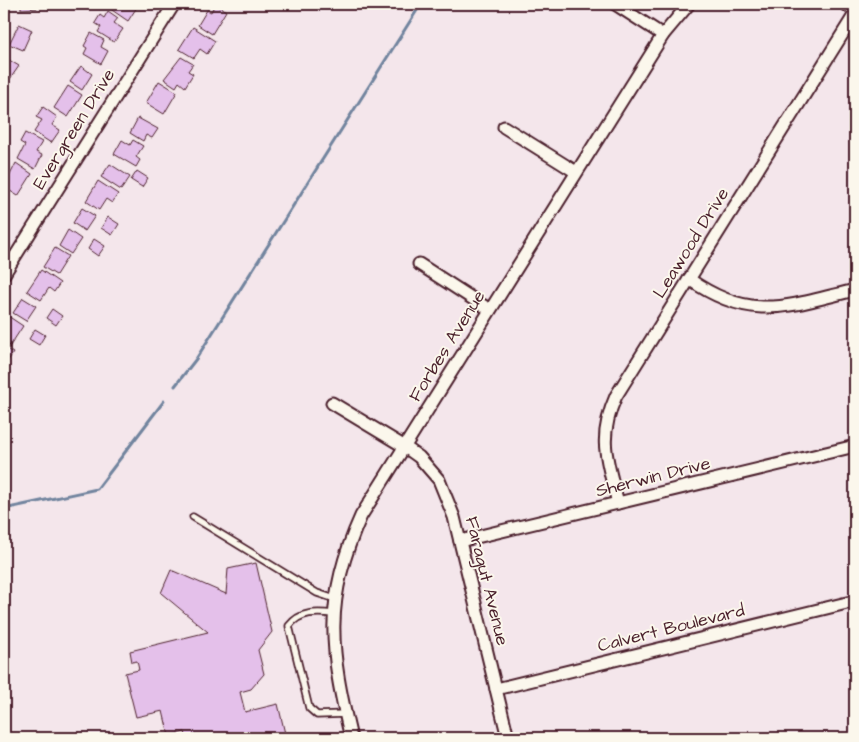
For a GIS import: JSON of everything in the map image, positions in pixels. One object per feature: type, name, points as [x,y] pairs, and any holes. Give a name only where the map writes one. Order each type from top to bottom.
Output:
[{"type":"street","name":"Evergreen Drive","points":[[4,274],[174,4]]},
{"type":"street","points":[[615,4],[663,35]]},
{"type":"street","name":"Forbes Avenue","points":[[351,738],[334,659],[335,599],[338,580],[349,542],[361,516],[576,172],[663,35],[689,4]]},
{"type":"street","points":[[845,4],[855,9]]},
{"type":"street","name":"Leawood Drive","points":[[618,503],[606,458],[604,440],[609,410],[855,14]]},
{"type":"street","points":[[504,127],[576,172]]},
{"type":"street","points":[[418,264],[490,310]]},
{"type":"street","points":[[689,279],[725,300],[748,307],[787,306],[855,290]]},
{"type":"street","name":"Faragut Avenue","points":[[332,403],[405,446],[419,457],[439,480],[448,499],[460,541],[508,738]]},
{"type":"street","name":"Sherwin Drive","points":[[460,541],[855,446]]},
{"type":"street","name":"Calvert Boulevard","points":[[496,689],[855,601]]},
{"type":"lane","points":[[193,518],[318,593],[335,599]]},
{"type":"lane","points":[[334,614],[315,611],[295,618],[289,626],[309,708],[317,716],[346,714]]},
{"type":"building","points":[[21,4],[37,4],[37,8],[21,9]]},
{"type":"building","points":[[112,4],[132,4],[137,7],[128,21],[109,8]]},
{"type":"building","points":[[215,4],[226,11],[212,34],[198,25],[207,10],[211,12]]},
{"type":"building","points":[[108,11],[118,18],[114,23],[123,29],[114,42],[98,32],[101,27],[95,23],[100,15],[104,18]]},
{"type":"building","points":[[19,24],[32,30],[23,50],[9,44]]},
{"type":"building","points":[[193,27],[215,41],[207,54],[200,49],[194,58],[179,49]]},
{"type":"building","points":[[91,33],[104,40],[101,47],[108,51],[101,64],[84,54],[87,48],[84,46]]},
{"type":"building","points":[[4,57],[19,66],[10,79],[4,75]]},
{"type":"building","points":[[181,57],[193,64],[188,71],[193,74],[185,87],[179,82],[176,87],[164,79]]},
{"type":"building","points":[[81,66],[92,74],[82,90],[70,82]]},
{"type":"building","points":[[159,81],[177,92],[164,114],[146,103]]},
{"type":"building","points":[[68,86],[82,95],[68,117],[54,108]]},
{"type":"building","points":[[43,107],[57,117],[52,125],[60,130],[51,143],[34,132],[42,120],[36,117]]},
{"type":"building","points":[[138,118],[158,129],[152,138],[146,135],[143,141],[130,133]]},
{"type":"building","points":[[25,133],[42,142],[36,152],[42,155],[35,169],[18,159],[25,145],[20,142]]},
{"type":"building","points":[[122,140],[130,145],[133,140],[143,146],[136,157],[140,160],[136,167],[114,154]]},
{"type":"building","points":[[16,163],[32,174],[18,196],[4,187]]},
{"type":"building","points":[[110,164],[130,177],[121,190],[101,177]]},
{"type":"building","points":[[137,171],[148,178],[142,187],[131,180]]},
{"type":"building","points":[[98,181],[118,194],[112,203],[106,199],[99,210],[86,201]]},
{"type":"building","points":[[82,208],[95,216],[85,231],[73,223]]},
{"type":"building","points":[[108,217],[119,224],[112,235],[101,228]]},
{"type":"building","points":[[68,230],[81,239],[71,254],[59,246]]},
{"type":"building","points":[[94,239],[105,246],[98,256],[88,249]]},
{"type":"building","points":[[55,248],[68,256],[56,275],[43,267]]},
{"type":"building","points":[[41,270],[60,283],[54,292],[49,288],[41,300],[27,291]]},
{"type":"building","points":[[23,298],[36,306],[26,321],[13,313]]},
{"type":"building","points":[[52,309],[62,316],[56,325],[46,318]]},
{"type":"building","points":[[8,316],[23,326],[10,346],[4,342],[4,322]]},
{"type":"building","points":[[35,329],[45,335],[39,345],[29,339]]},
{"type":"building","points":[[4,347],[13,353],[4,367]]},
{"type":"building","points":[[256,563],[272,632],[258,650],[264,674],[251,689],[240,692],[245,712],[278,704],[286,738],[187,738],[185,732],[169,736],[163,711],[136,717],[125,673],[139,670],[137,661],[132,662],[130,651],[208,632],[161,593],[171,570],[226,594],[228,569]]},
{"type":"waterway","points":[[175,386],[196,359],[421,4]]},
{"type":"waterway","points":[[4,509],[97,489],[164,401]]}]
